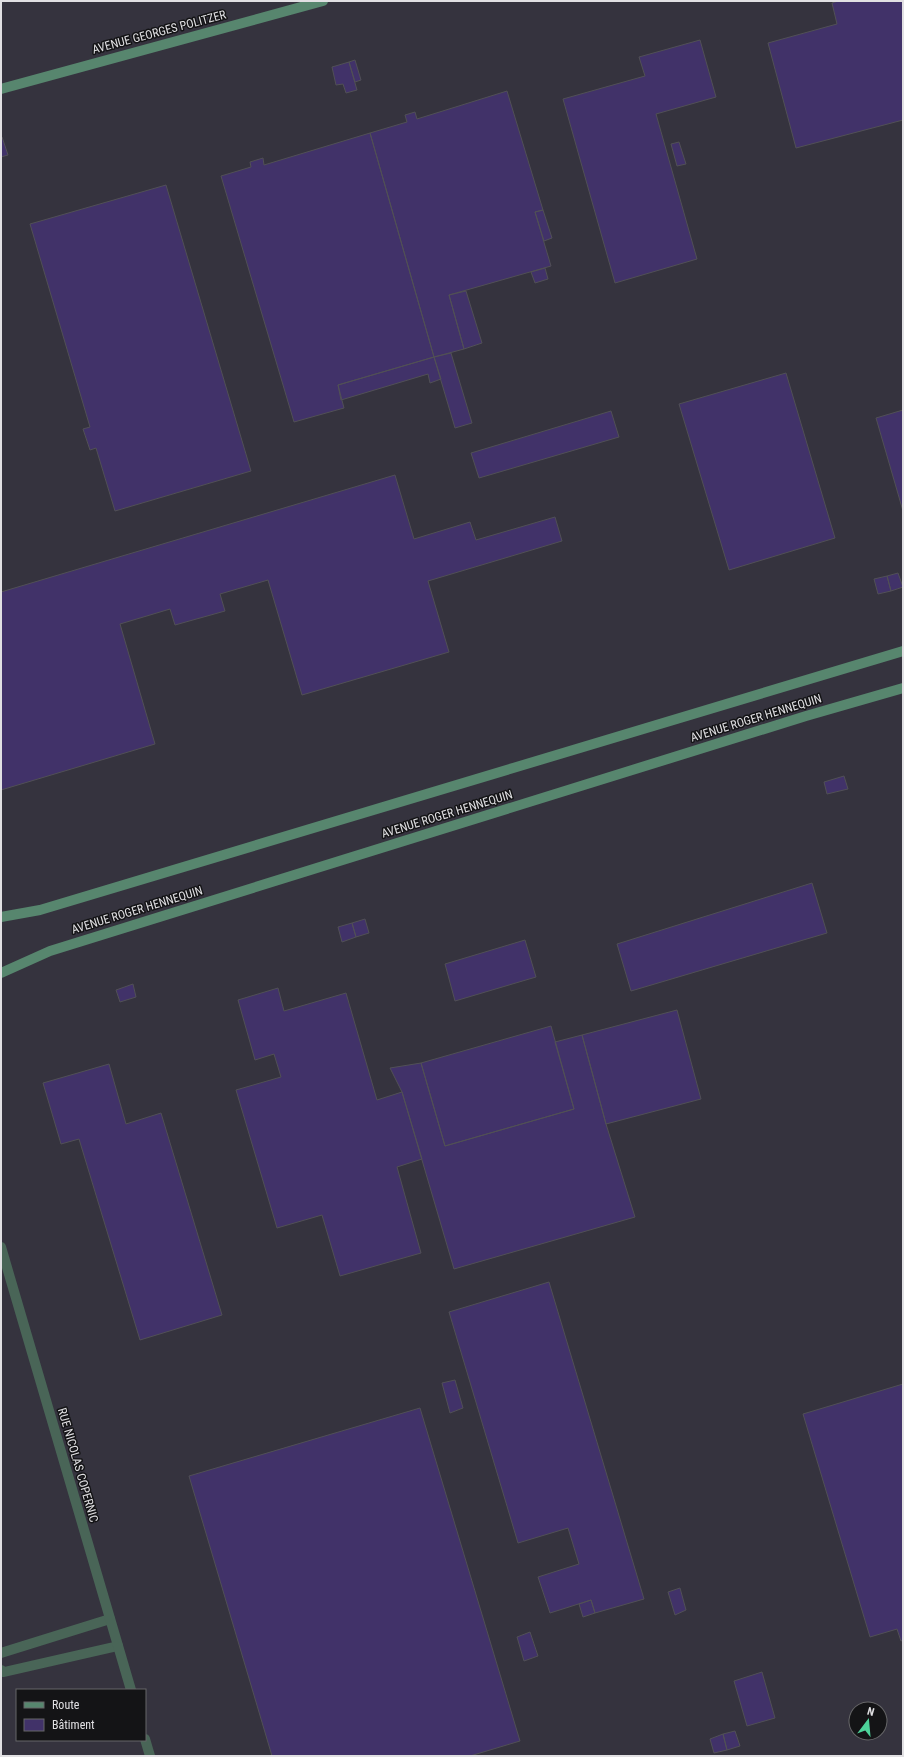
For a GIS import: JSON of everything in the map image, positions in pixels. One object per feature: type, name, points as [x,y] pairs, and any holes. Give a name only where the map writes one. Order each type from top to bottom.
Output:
[{"type":"street","name":"AVENUE GEORGES POLITZER","points":[[1,89],[323,1]]},
{"type":"street","name":"AVENUE ROGER HENNEQUIN","points":[[1,917],[40,910],[903,651]]},
{"type":"street","name":"AVENUE ROGER HENNEQUIN","points":[[1,973],[50,952],[806,716],[903,688]]},
{"type":"street","name":"RUE NICOLAS COPERNIC","points":[[1,1247],[131,1689]]},
{"type":"street","points":[[1,1653],[110,1619]]},
{"type":"street","points":[[1,1670],[4,1672],[118,1646]]},
{"type":"street","points":[[146,1741],[150,1756]]},
{"type":"shaded area","points":[[1,1],[903,1],[903,1756],[1,1756]]},
{"type":"building","points":[[838,1],[903,1],[903,120],[796,148],[768,43],[837,24],[832,3]]},
{"type":"building","points":[[700,40],[716,97],[656,114],[697,259],[615,283],[563,99],[645,76],[639,57]]},
{"type":"building","points":[[355,60],[361,80],[355,82],[349,62]]},
{"type":"building","points":[[349,62],[357,90],[346,93],[343,84],[336,85],[332,67]]},
{"type":"building","points":[[507,91],[543,210],[535,212],[551,266],[449,295],[464,349],[434,357],[370,133],[407,122],[405,115],[415,112],[417,119]]},
{"type":"building","points":[[370,133],[434,357],[338,385],[344,408],[294,422],[221,176],[251,167],[250,162],[263,158],[264,165]]},
{"type":"building","points":[[2,137],[8,155],[1,157],[1,138]]},
{"type":"building","points":[[679,142],[686,164],[677,166],[671,144]]},
{"type":"building","points":[[166,185],[251,471],[115,511],[96,448],[90,450],[83,429],[90,427],[30,224]]},
{"type":"building","points":[[543,210],[552,238],[544,241],[535,212]]},
{"type":"building","points":[[545,268],[548,279],[535,283],[531,272]]},
{"type":"building","points":[[466,291],[482,343],[464,349],[449,295]]},
{"type":"building","points":[[451,353],[472,423],[455,428],[434,357]]},
{"type":"building","points":[[434,357],[441,379],[430,383],[428,374],[341,400],[338,385]]},
{"type":"building","points":[[786,373],[835,538],[729,570],[679,404]]},
{"type":"building","points":[[903,410],[903,511],[876,418]]},
{"type":"building","points":[[611,411],[619,437],[479,478],[471,453]]},
{"type":"building","points":[[395,475],[414,539],[470,522],[476,540],[555,517],[562,541],[428,581],[449,652],[302,695],[268,580],[220,594],[225,611],[175,625],[170,609],[120,624],[155,744],[1,790],[1,592]]},
{"type":"building","points":[[898,573],[903,587],[891,591],[887,576]]},
{"type":"building","points":[[887,576],[891,591],[878,594],[874,579]]},
{"type":"building","points":[[844,776],[848,789],[827,794],[824,782]]},
{"type":"building","points":[[812,883],[827,933],[631,991],[617,944]]},
{"type":"building","points":[[365,919],[369,933],[356,937],[352,923]]},
{"type":"building","points":[[352,923],[356,937],[342,942],[338,927]]},
{"type":"building","points":[[525,940],[536,977],[455,1001],[445,964]]},
{"type":"building","points":[[133,984],[136,997],[120,1002],[116,990]]},
{"type":"building","points":[[278,988],[284,1011],[346,993],[377,1100],[402,1092],[422,1159],[397,1167],[421,1253],[340,1276],[322,1215],[277,1228],[236,1090],[281,1077],[274,1054],[255,1060],[238,1000]]},
{"type":"building","points":[[677,1010],[701,1099],[606,1124],[582,1035]]},
{"type":"building","points":[[551,1026],[574,1109],[445,1146],[421,1063]]},
{"type":"building","points":[[582,1035],[606,1124],[635,1217],[454,1269],[402,1092],[390,1068],[421,1063],[445,1146],[574,1109],[555,1042]]},
{"type":"building","points":[[109,1064],[126,1124],[161,1113],[222,1315],[140,1340],[79,1139],[61,1144],[43,1083]]},
{"type":"building","points":[[549,1282],[644,1599],[595,1613],[591,1600],[550,1613],[538,1577],[579,1564],[568,1528],[518,1543],[449,1312]]},
{"type":"building","points":[[455,1380],[463,1408],[450,1413],[442,1383]]},
{"type":"building","points":[[903,1384],[903,1640],[901,1641],[897,1629],[870,1637],[803,1414]]},
{"type":"building","points":[[420,1408],[520,1741],[470,1756],[272,1756],[189,1476]]},
{"type":"building","points":[[680,1588],[686,1610],[675,1615],[668,1592]]},
{"type":"building","points":[[591,1600],[595,1613],[583,1617],[579,1604]]},
{"type":"building","points":[[530,1632],[538,1656],[524,1661],[517,1637]]},
{"type":"building","points":[[762,1672],[775,1718],[747,1726],[734,1681]]},
{"type":"building","points":[[735,1731],[740,1746],[727,1750],[723,1734]]},
{"type":"building","points":[[723,1734],[727,1750],[714,1753],[710,1739]]}]
